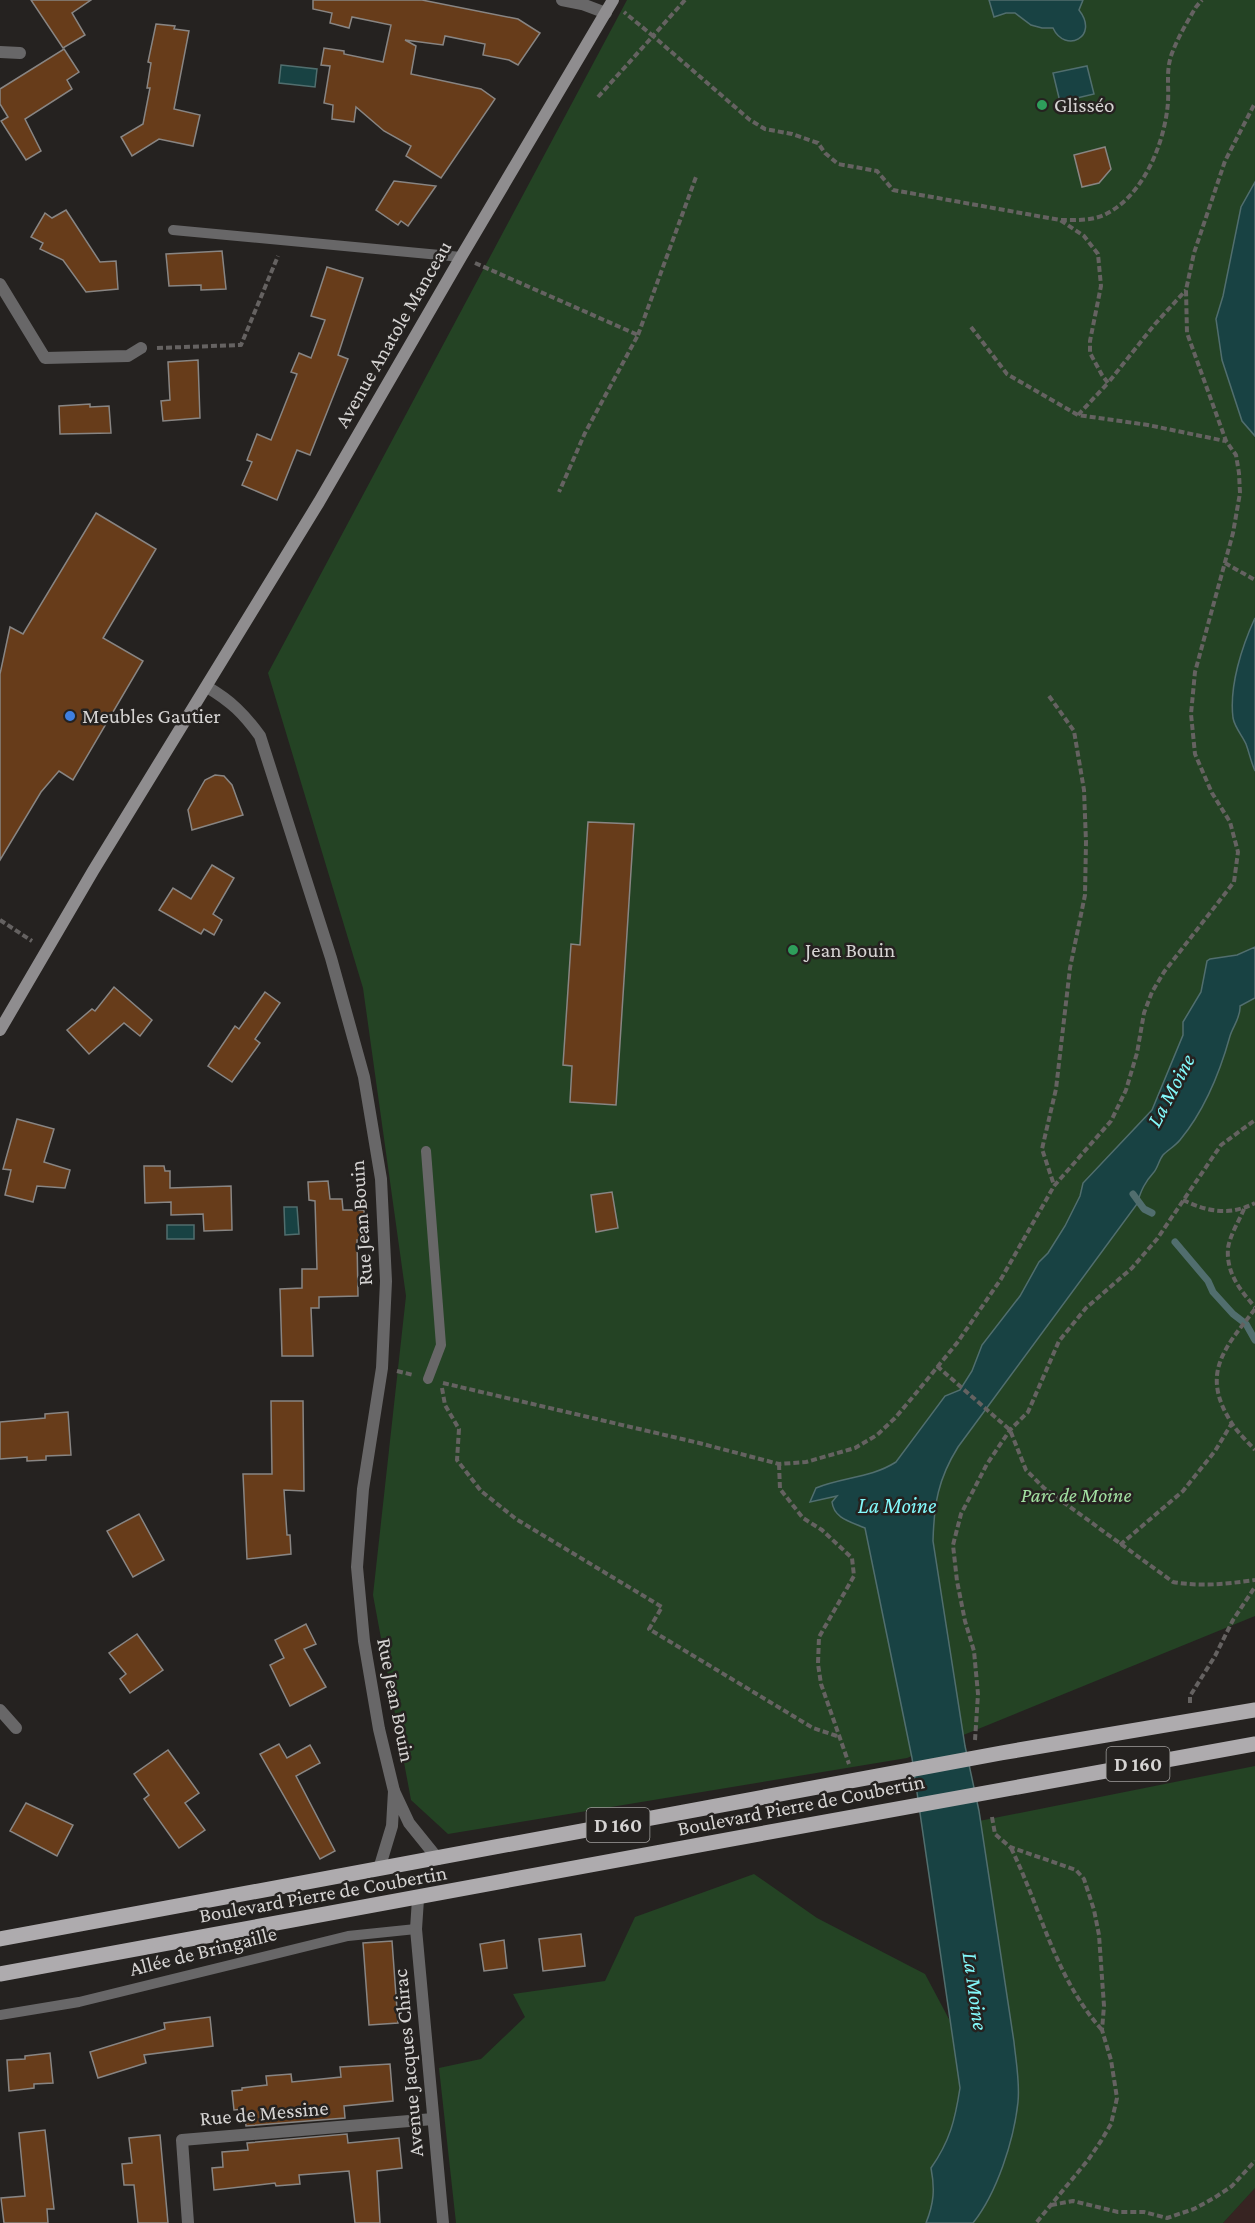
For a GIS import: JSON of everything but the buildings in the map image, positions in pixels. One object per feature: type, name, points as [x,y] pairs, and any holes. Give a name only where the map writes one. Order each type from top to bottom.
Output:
[{"type":"main road","name":"Avenue Anatole Manceau","points":[[0,1030],[319,502],[460,257],[611,5]]},
{"type":"main road","name":"Boulevard Pierre de Coubertin","points":[[0,1939],[1000,1753],[1255,1710]]},
{"type":"main road","name":"Boulevard Pierre de Coubertin","points":[[0,1974],[1255,1744]]},
{"type":"street","points":[[562,0],[582,4],[611,5]]},
{"type":"street","points":[[0,52],[20,53]]},
{"type":"street","points":[[0,284],[45,358],[128,356],[141,348]]},
{"type":"street","name":"Rue Jean Bouin","points":[[207,687],[223,696],[246,716],[260,736],[331,958],[364,1077],[381,1179],[386,1281],[382,1368],[363,1489],[357,1567],[364,1641],[379,1729],[394,1791],[409,1823],[438,1859]]},
{"type":"street","points":[[0,1710],[16,1728]]},
{"type":"street","name":"Rue Jean Bouin","points":[[379,1869],[392,1826],[394,1791]]},
{"type":"street","name":"Avenue Jacques Chirac","points":[[418,1899],[416,1929],[443,2223]]},
{"type":"street","name":"Rue de Messine","points":[[188,2223],[182,2140],[433,2119]]},
{"type":"lane","points":[[173,230],[460,257]]},
{"type":"lane","points":[[426,1151],[441,1345],[428,1379]]},
{"type":"lane","name":"Allée de Bringaille","points":[[0,2015],[79,2002],[348,1936],[416,1929]]},
{"type":"path","points":[[611,5],[653,36],[750,120],[765,129],[792,134],[818,143],[825,153],[838,164],[877,171],[893,190],[1060,220],[1104,216],[1136,189],[1151,167],[1159,144],[1168,102],[1167,75],[1171,56],[1196,6],[1202,0]]},
{"type":"path","points":[[598,97],[683,1]]},
{"type":"path","points":[[382,1368],[779,1464],[806,1462],[855,1448],[877,1435],[895,1418],[957,1343],[1001,1280],[1054,1186],[1111,1122],[1126,1090],[1137,1053],[1144,1013],[1152,992],[1164,972],[1234,882],[1238,852],[1230,822],[1212,793],[1195,754],[1191,714],[1195,672],[1233,533],[1240,493],[1239,473],[1236,455],[1226,441],[1187,333],[1186,290],[1194,253],[1225,161],[1255,104]]},
{"type":"path","points":[[559,492],[585,433],[638,335],[696,177]]},
{"type":"path","points":[[1060,220],[1084,236],[1098,254],[1101,286],[1090,341],[1090,353],[1108,383]]},
{"type":"path","points":[[141,348],[241,345],[285,240]]},
{"type":"path","points":[[460,257],[638,335]]},
{"type":"path","points":[[1078,415],[1186,290]]},
{"type":"path","points":[[971,327],[1007,374],[1078,415],[1148,425],[1226,441]]},
{"type":"path","points":[[1225,563],[1255,580]]},
{"type":"path","points":[[1048,696],[1074,731],[1084,790],[1086,842],[1085,895],[1070,968],[1056,1089],[1042,1149],[1054,1186]]},
{"type":"path","points":[[0,920],[47,950]]},
{"type":"path","points":[[975,1742],[978,1694],[974,1651],[957,1581],[953,1545],[961,1514],[987,1464],[1010,1430],[1028,1412],[1059,1341],[1086,1308],[1132,1268],[1157,1239],[1221,1145],[1255,1120]]},
{"type":"path","points":[[1183,1200],[1208,1210],[1227,1212],[1244,1209],[1255,1203]]},
{"type":"path","points":[[1244,1209],[1228,1248],[1229,1262],[1236,1285],[1255,1308],[1219,1363],[1215,1384],[1221,1403],[1232,1424],[1255,1450]]},
{"type":"path","points":[[938,1366],[1010,1430],[1026,1470],[1044,1488],[1173,1582],[1194,1586],[1219,1586],[1255,1580]]},
{"type":"path","points":[[441,1382],[445,1405],[459,1429],[457,1460],[481,1491],[516,1519],[662,1607],[649,1629],[813,1728],[840,1737]]},
{"type":"path","points":[[1120,1545],[1183,1491],[1215,1451],[1232,1424]]},
{"type":"path","points":[[779,1464],[780,1489],[803,1518],[822,1530],[852,1558],[854,1576],[819,1637],[818,1664],[821,1684],[856,1781]]},
{"type":"path","points":[[1190,1704],[1190,1696],[1215,1656],[1233,1620],[1255,1587]]},
{"type":"path","points":[[992,1817],[995,1834],[1010,1847],[1076,1870],[1084,1879],[1099,1935],[1104,2006],[1102,2030]]},
{"type":"path","points":[[1010,1847],[1060,1968],[1081,2003],[1102,2030],[1111,2060],[1116,2098],[1111,2124],[1088,2160],[1036,2223]]},
{"type":"path","points":[[1051,2205],[1072,2201],[1118,2212],[1144,2212],[1167,2217],[1194,2210],[1214,2198],[1232,2186],[1255,2161]]},
{"type":"shaded area","points":[[1255,2188],[1255,2223],[1223,2223]]},
{"type":"green space","name":"Parc de Moine","points":[[627,0],[1255,0],[1255,1616],[907,1758],[448,1834],[411,1800],[373,1595],[406,1296],[363,988],[268,673]]},
{"type":"green space","points":[[1255,1766],[1255,2188],[1223,2223],[973,2223],[993,2191],[1007,2154],[1015,2116],[1018,2079],[979,1821]]},
{"type":"green space","points":[[754,1874],[817,1918],[925,1974],[950,2021],[960,2088],[953,2129],[931,2168],[933,2196],[926,2223],[456,2223],[439,2068],[481,2059],[525,2017],[513,1994],[605,1981],[635,1917]]},
{"type":"water","points":[[989,0],[1083,0],[1079,10],[1085,28],[1078,39],[1065,40],[1058,36],[1053,28],[1031,25],[1015,13],[994,17]]},
{"type":"water","points":[[281,65],[317,69],[315,87],[279,83]]},
{"type":"water","points":[[1087,66],[1094,94],[1060,102],[1053,73]]},
{"type":"water","points":[[1255,182],[1255,436],[1242,421],[1222,360],[1216,319],[1223,296],[1241,207]]},
{"type":"water","points":[[1255,618],[1255,771],[1246,744],[1234,722],[1232,706],[1238,666]]},
{"type":"water","name":"La Moine","points":[[1255,947],[1255,998],[1240,1006],[1238,1018],[1216,1077],[1197,1117],[1180,1140],[1163,1155],[1140,1194],[1137,1204],[958,1447],[938,1492],[933,1541],[965,1746],[979,1811],[1014,2042],[1018,2094],[1013,2133],[1003,2166],[982,2211],[973,2223],[926,2223],[933,2196],[931,2168],[951,2130],[960,2088],[912,1758],[865,1528],[844,1519],[836,1512],[832,1502],[837,1496],[810,1502],[816,1488],[877,1471],[896,1462],[945,1396],[960,1390],[972,1371],[982,1345],[1020,1296],[1039,1262],[1048,1253],[1065,1226],[1080,1196],[1083,1183],[1152,1110],[1183,1035],[1183,1022],[1201,992],[1207,961],[1237,955]]},
{"type":"water","points":[[284,1207],[297,1207],[299,1234],[285,1235]]},
{"type":"water","points":[[167,1225],[194,1225],[194,1239],[167,1239]]},
{"type":"waterway","points":[[1133,1194],[1144,1209],[1152,1213]]},
{"type":"waterway","points":[[1175,1242],[1208,1281],[1213,1292],[1233,1314],[1246,1324],[1255,1340]]},
{"type":"place","name":"Glisséo","points":[[1042,105]]},
{"type":"place","name":"Meubles Gautier","points":[[70,716]]},
{"type":"place","name":"Jean Bouin","points":[[793,950]]}]
